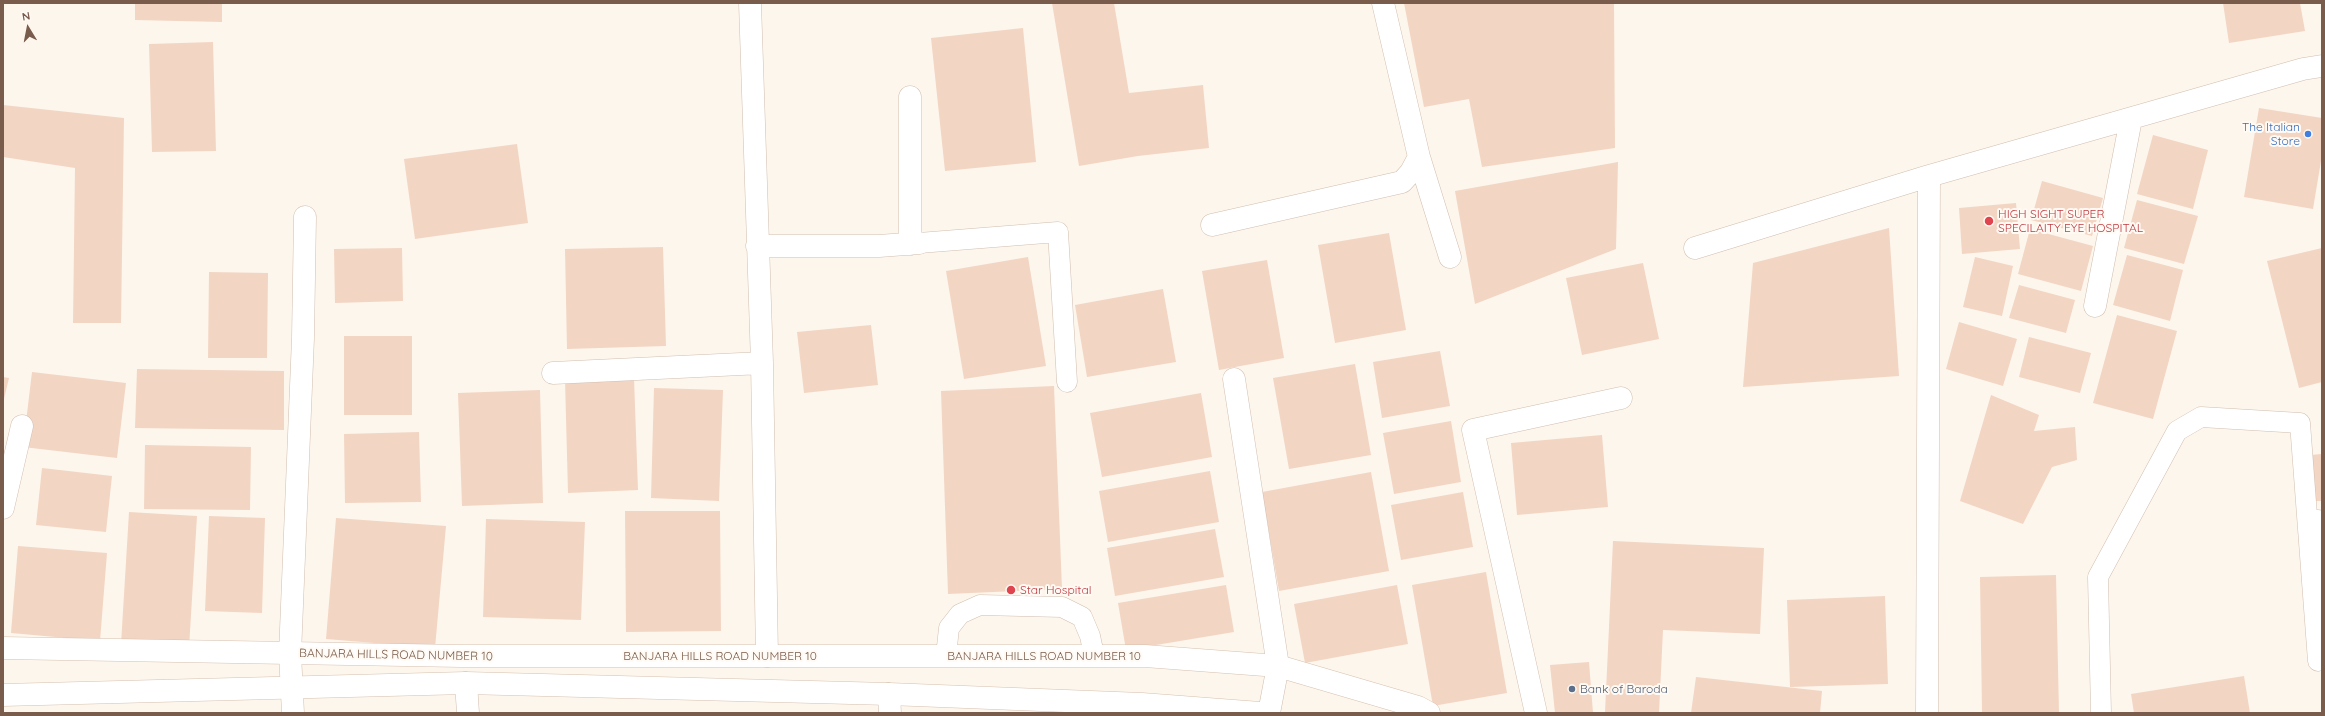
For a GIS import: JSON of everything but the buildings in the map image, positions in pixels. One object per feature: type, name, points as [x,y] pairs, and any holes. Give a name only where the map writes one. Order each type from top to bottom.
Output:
[{"type":"street","points":[[750,3],[762,363],[767,656]]},
{"type":"street","points":[[1382,3],[1419,157],[1450,257]]},
{"type":"street","points":[[1695,248],[1929,176],[2303,69],[2322,66]]},
{"type":"street","points":[[757,246],[915,243],[910,97]]},
{"type":"street","points":[[2095,306],[2131,119]]},
{"type":"street","points":[[1212,225],[1402,182],[1411,172],[1419,157]]},
{"type":"street","points":[[1927,713],[1929,176]]},
{"type":"street","points":[[293,713],[290,688],[290,654],[305,217]]},
{"type":"street","points":[[553,373],[762,363]]},
{"type":"street","points":[[1234,379],[1278,666],[1269,713]]},
{"type":"street","points":[[1536,713],[1473,430],[1621,398]]},
{"type":"street","points":[[3,508],[22,426]]},
{"type":"street","points":[[2318,521],[2322,557]]},
{"type":"street","name":"BANJARA HILLS ROAD NUMBER 10","points":[[3,648],[290,654],[1145,656],[1278,666],[1418,707],[1429,713]]},
{"type":"street","points":[[466,683],[468,713]]},
{"type":"street","points":[[3,695],[466,683],[890,703],[1142,704],[1260,713]]},
{"type":"lane","points":[[915,243],[1058,232],[1067,382]]},
{"type":"lane","points":[[2101,713],[2098,577],[2177,431],[2201,417],[2300,423],[2318,661]]},
{"type":"lane","points":[[946,656],[949,628],[960,614],[980,605],[1062,607],[1082,617],[1090,636],[1094,656]]},
{"type":"place","name":"The Italian Store","points":[[2308,134]]},
{"type":"place","name":"HIGH SIGHT SUPER SPECILAITY EYE HOSPITAL","points":[[1989,221]]},
{"type":"place","name":"Star Hospital","points":[[1011,590]]},
{"type":"place","name":"Bank of Baroda","points":[[1572,689]]}]
